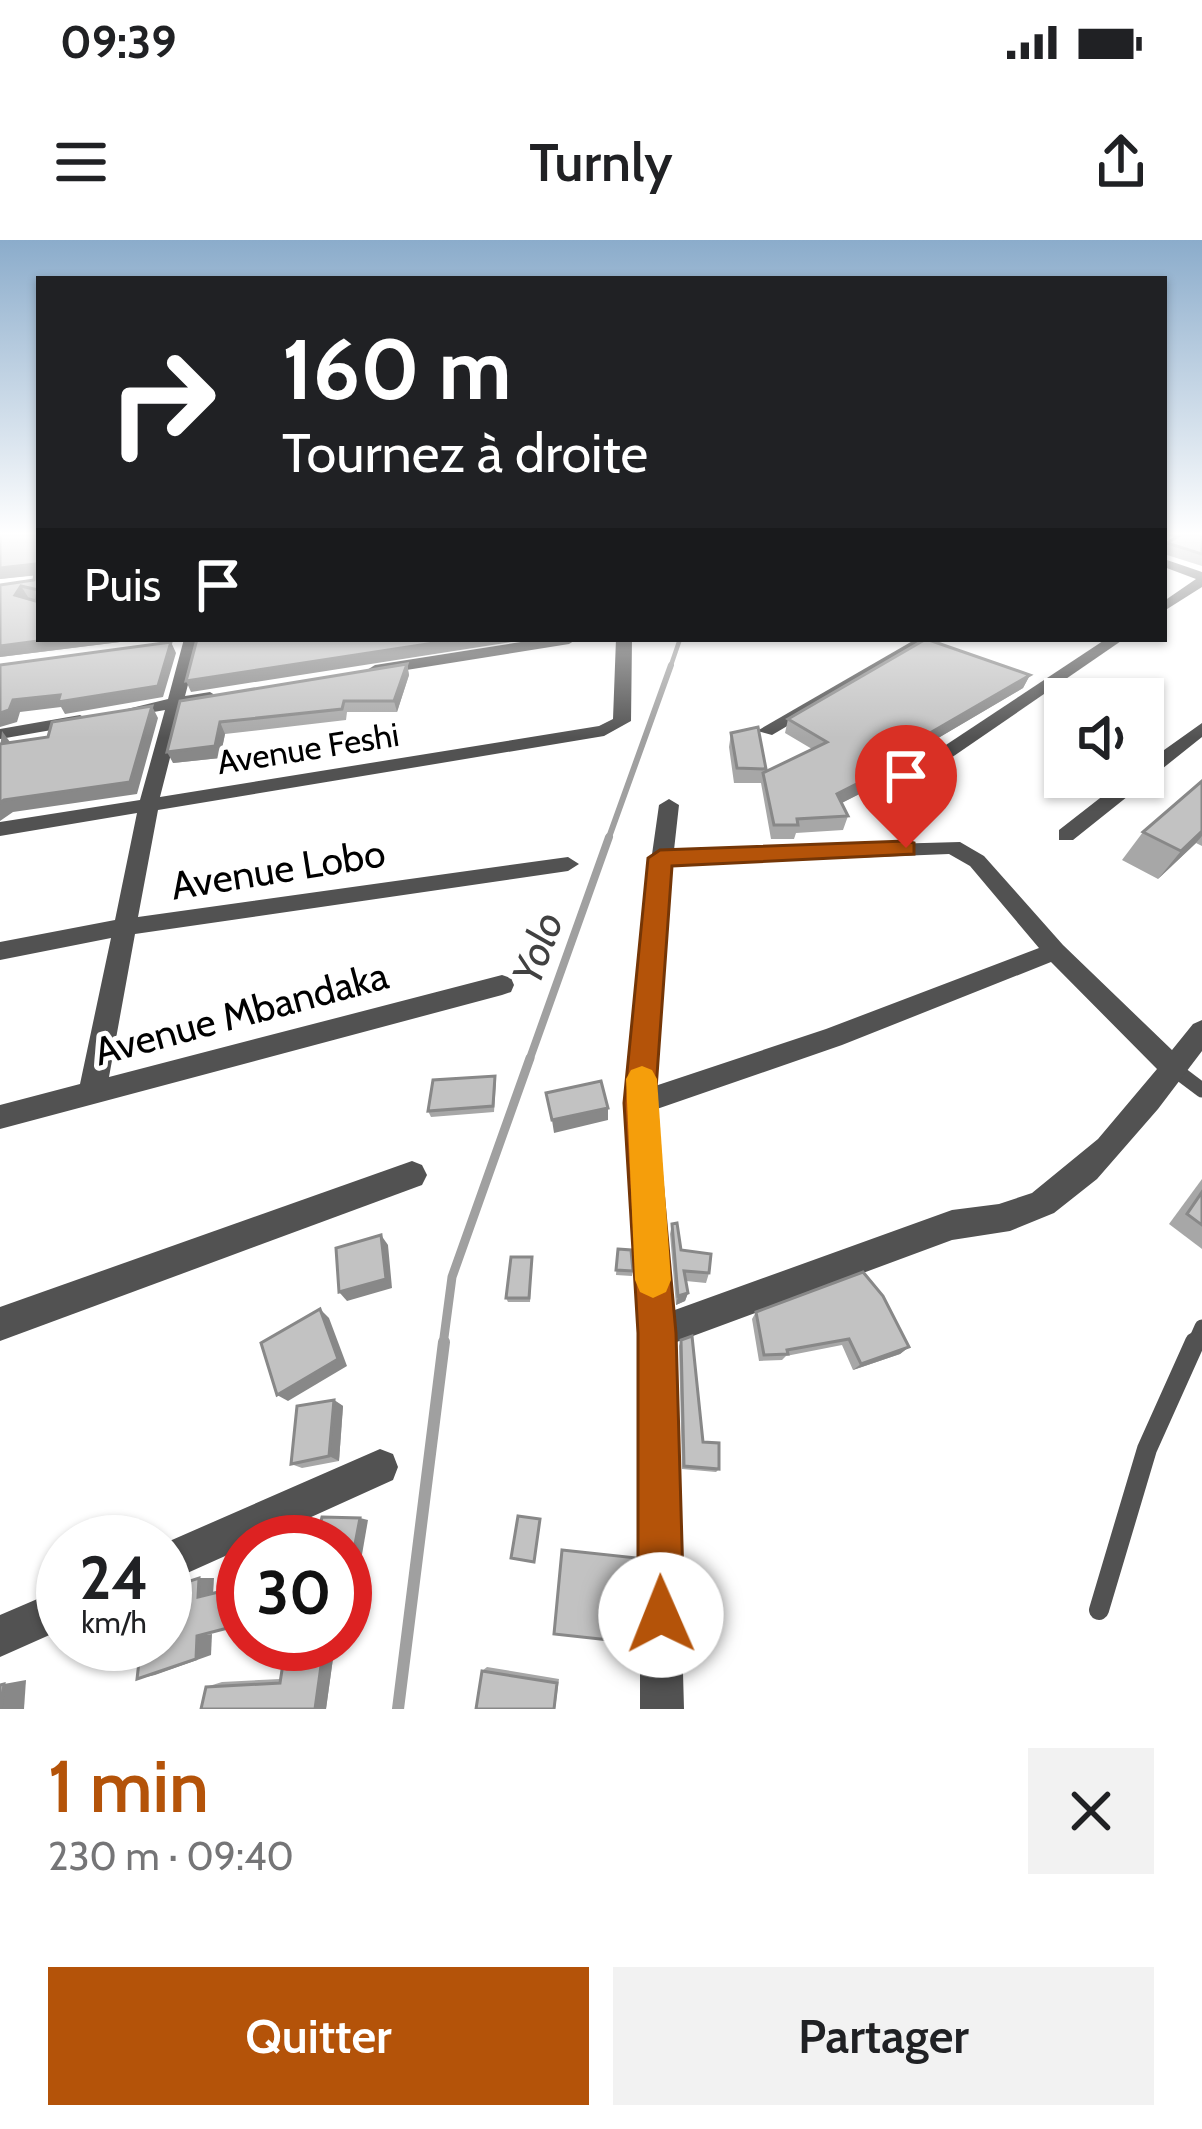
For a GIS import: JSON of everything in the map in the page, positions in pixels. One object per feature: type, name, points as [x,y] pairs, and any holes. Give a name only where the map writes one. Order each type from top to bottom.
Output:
[{"type":"street","points":[[92,1093],[149,803],[192,642]]},
{"type":"street","points":[[361,673],[551,642]]},
{"type":"street","name":"Avenue Feshi","points":[[0,829],[604,731],[622,721],[624,642]]},
{"type":"street","points":[[766,731],[922,642]]},
{"type":"street","points":[[909,778],[1112,642]]},
{"type":"street","points":[[0,734],[221,695]]},
{"type":"street","points":[[1164,758],[1202,728]]},
{"type":"street","points":[[1180,745],[1202,755]]},
{"type":"street","points":[[1066,835],[1113,798]]},
{"type":"street","points":[[662,1709],[657,1333],[640,1103],[660,858],[669,805]]},
{"type":"street","points":[[660,858],[953,848],[977,861],[1055,951],[1173,1068]]},
{"type":"street","name":"Avenue Lobo","points":[[0,951],[123,927],[568,864]]},
{"type":"street","points":[[640,1103],[1055,951]]},
{"type":"street","name":"Avenue Mbandaka","points":[[0,1117],[502,986]]},
{"type":"street","points":[[657,1333],[952,1225],[1002,1219],[1043,1203],[1093,1160],[1202,1031]]},
{"type":"street","points":[[0,1324],[412,1175]]},
{"type":"street","points":[[192,1551],[380,1467]]},
{"type":"street","points":[[0,1636],[36,1620]]},
{"type":"lane","points":[[1173,1068],[1202,1090]]},
{"type":"lane","points":[[1100,1610],[1147,1449],[1202,1327]]},
{"type":"building","points":[[0,601],[36,601],[36,641],[0,646]]},
{"type":"building","points":[[171,642],[158,686],[58,702],[60,695],[13,700],[9,710],[0,713],[0,665]]},
{"type":"building","points":[[196,642],[440,642],[186,681]]},
{"type":"building","points":[[921,642],[935,642],[1030,675],[923,737],[930,740],[898,763],[837,794],[848,816],[774,825],[763,773],[827,742],[788,719]]},
{"type":"building","points":[[407,664],[394,701],[344,701],[342,709],[220,722],[215,746],[167,752],[180,701]]},
{"type":"building","points":[[152,706],[130,782],[0,803],[0,744],[48,737],[52,722]]},
{"type":"building","points":[[758,727],[766,769],[737,768],[731,733]]},
{"type":"building","points":[[1202,781],[1202,831],[1181,851],[1143,832]]},
{"type":"building","points":[[495,1076],[493,1106],[428,1111],[433,1080]]},
{"type":"building","points":[[601,1081],[608,1108],[552,1120],[546,1093]]},
{"type":"building","points":[[1202,1192],[1202,1225],[1187,1214]]},
{"type":"building","points":[[677,1223],[681,1250],[711,1254],[709,1273],[684,1271],[688,1293],[678,1296],[672,1224]]},
{"type":"building","points":[[381,1235],[386,1279],[339,1292],[336,1248]]},
{"type":"building","points":[[618,1249],[631,1250],[633,1271],[616,1270]]},
{"type":"building","points":[[511,1257],[532,1257],[529,1298],[506,1298]]},
{"type":"building","points":[[863,1272],[883,1296],[909,1347],[861,1364],[849,1339],[764,1355],[756,1312]]},
{"type":"building","points":[[320,1309],[338,1359],[277,1395],[261,1343]]},
{"type":"building","points":[[692,1336],[703,1442],[719,1443],[719,1469],[684,1466],[681,1340]]},
{"type":"building","points":[[334,1400],[329,1456],[291,1464],[297,1406]]},
{"type":"building","points":[[518,1516],[540,1519],[534,1562],[511,1558]]},
{"type":"building","points":[[562,1550],[637,1558],[637,1643],[554,1634]]},
{"type":"building","points":[[199,1578],[198,1597],[216,1593],[216,1631],[197,1636],[196,1659],[192,1660],[192,1580]]},
{"type":"building","points":[[138,1671],[161,1671],[137,1679]]},
{"type":"building","points":[[282,1671],[320,1671],[315,1709],[201,1709],[206,1687],[280,1683]]},
{"type":"building","points":[[482,1671],[557,1683],[554,1709],[476,1709]]},
{"type":"waterway","name":"Yolo","points":[[670,668],[679,642]]},
{"type":"waterway","name":"Yolo","points":[[608,840],[671,665]]},
{"type":"waterway","name":"Yolo","points":[[529,1061],[609,837]]},
{"type":"waterway","name":"Yolo","points":[[443,1345],[452,1277],[530,1058]]},
{"type":"waterway","points":[[398,1709],[444,1342]]},
{"type":"slow traffic","points":[[642,1079],[653,1280]]},
{"type":"route","points":[[661,1615],[657,1333],[640,1103],[660,858],[906,848]]}]
